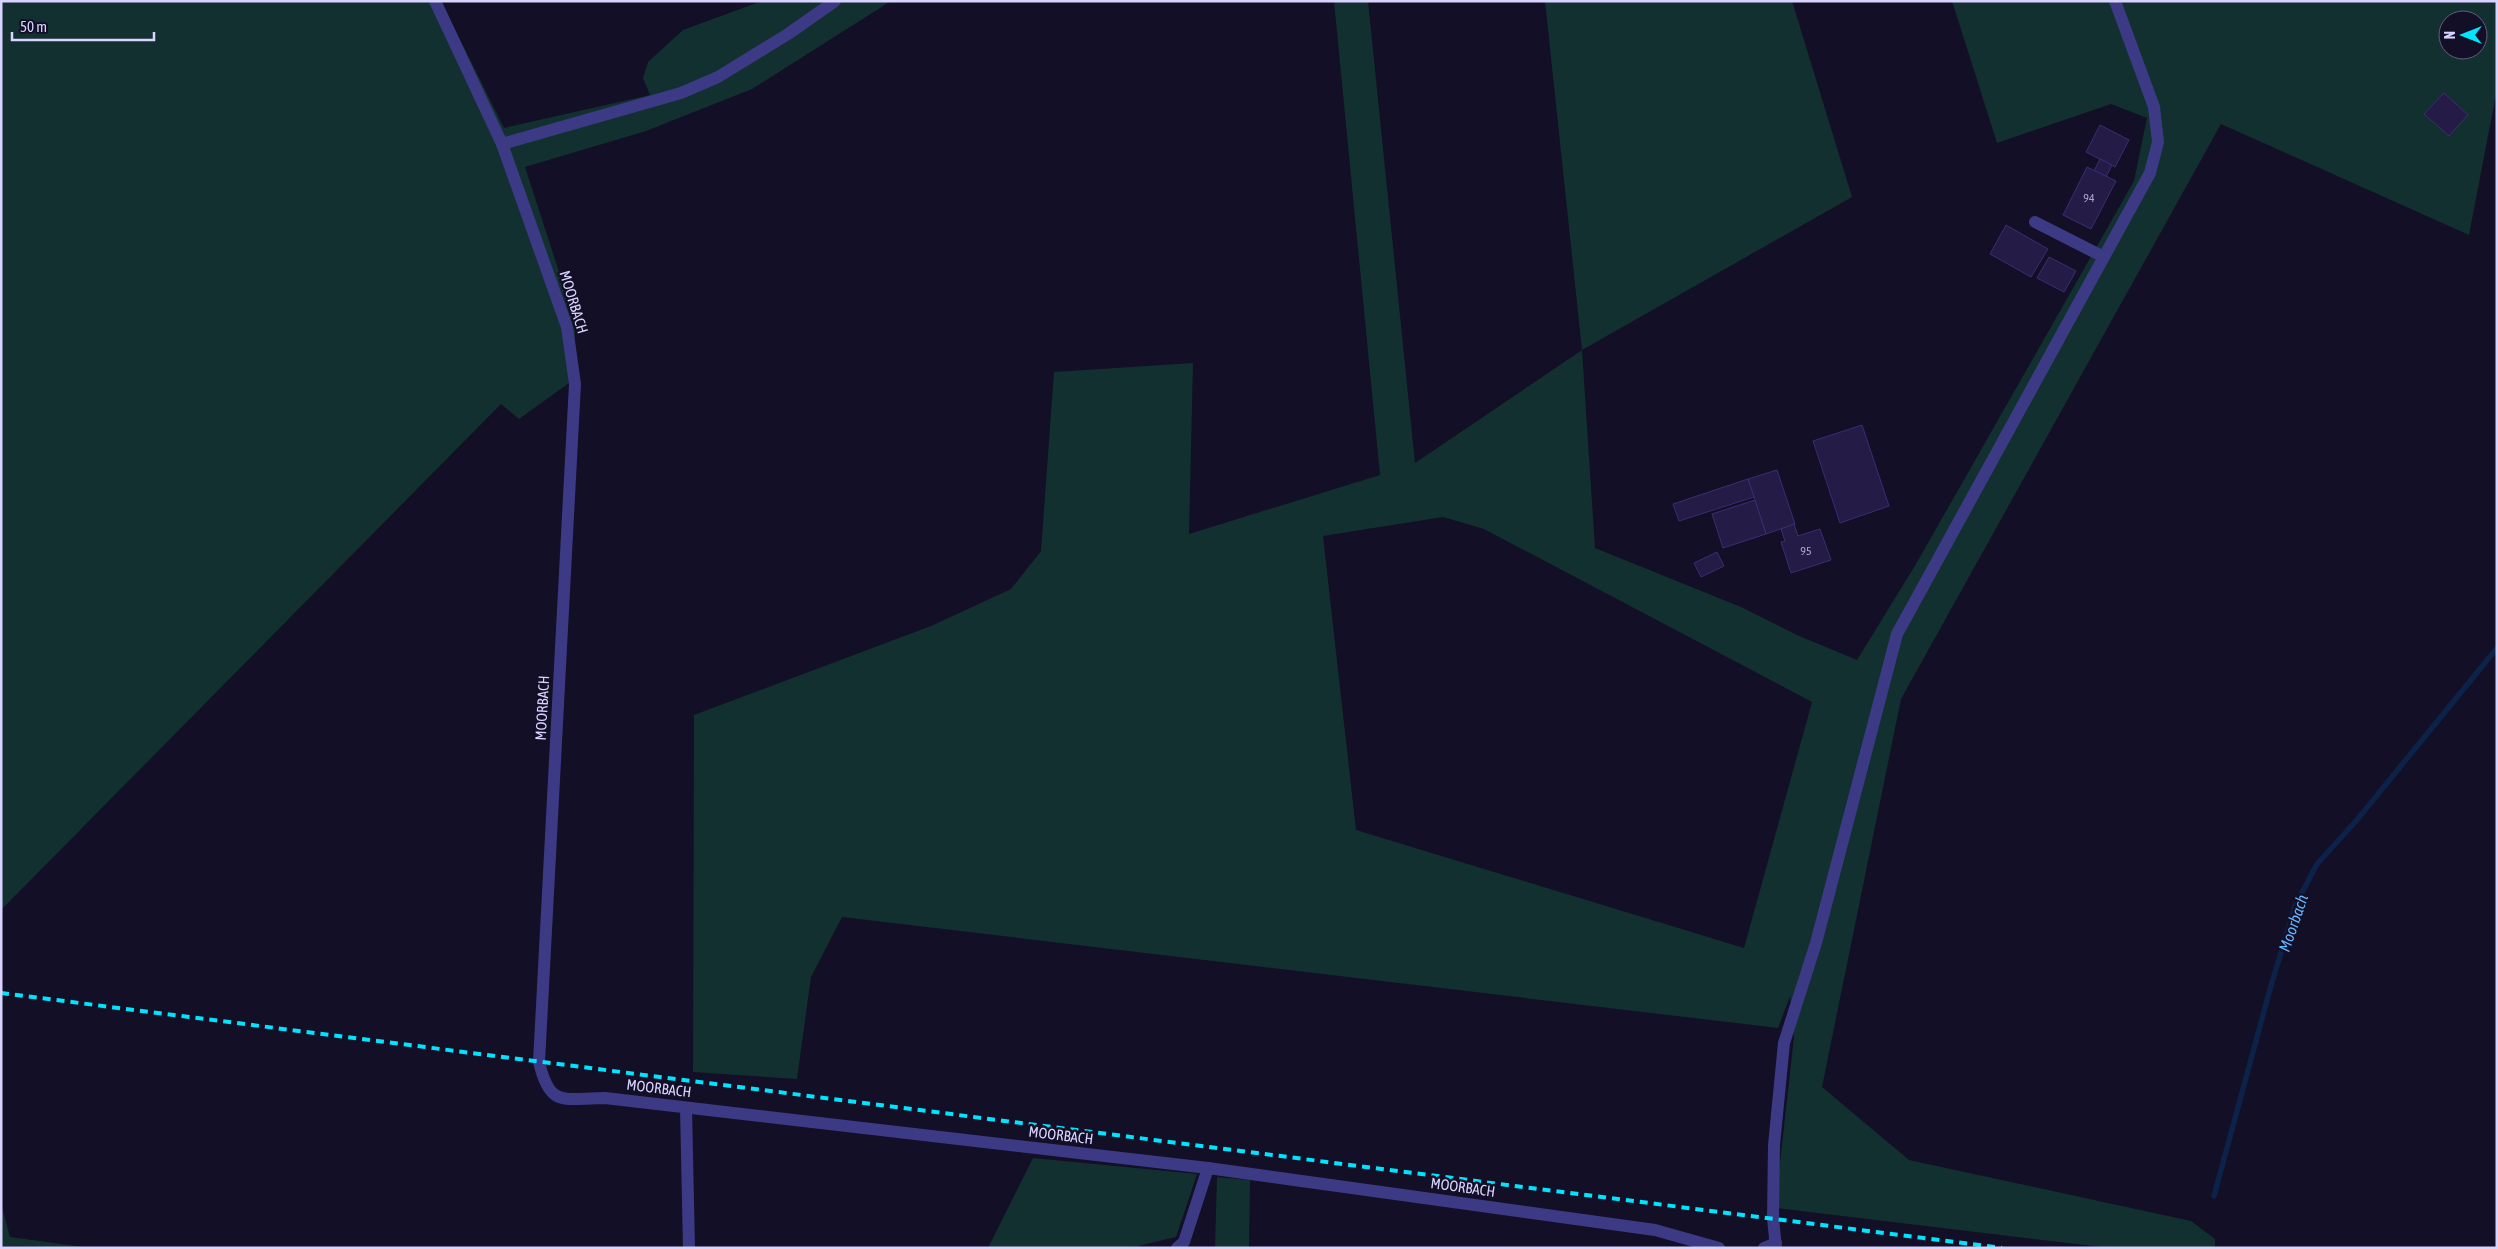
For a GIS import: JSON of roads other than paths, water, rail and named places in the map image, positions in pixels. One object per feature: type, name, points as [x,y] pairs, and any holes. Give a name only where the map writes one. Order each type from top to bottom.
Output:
[{"type":"street","name":"MOORBACH","points":[[435,1],[502,144],[567,327],[575,384],[539,1062],[544,1084],[550,1093],[565,1099],[605,1098],[1208,1168],[1655,1230],[1719,1248]]},
{"type":"street","points":[[502,144],[681,93],[718,77],[788,34],[836,1]]},
{"type":"street","points":[[1764,1248],[1778,1246],[1773,1218],[1774,1144],[1784,1043],[1816,943],[1897,634],[2150,173],[2158,142],[2154,107],[2114,1]]},
{"type":"street","points":[[2035,222],[2104,258]]},
{"type":"street","points":[[686,1108],[689,1248]]},
{"type":"street","points":[[1177,1248],[1184,1242],[1208,1168]]},
{"type":"waterway","name":"Moorbach","points":[[2214,1196],[2270,989],[2295,906],[2317,864],[2356,821],[2497,648]]},
{"type":"railway","points":[[1,993],[2002,1248]]}]
